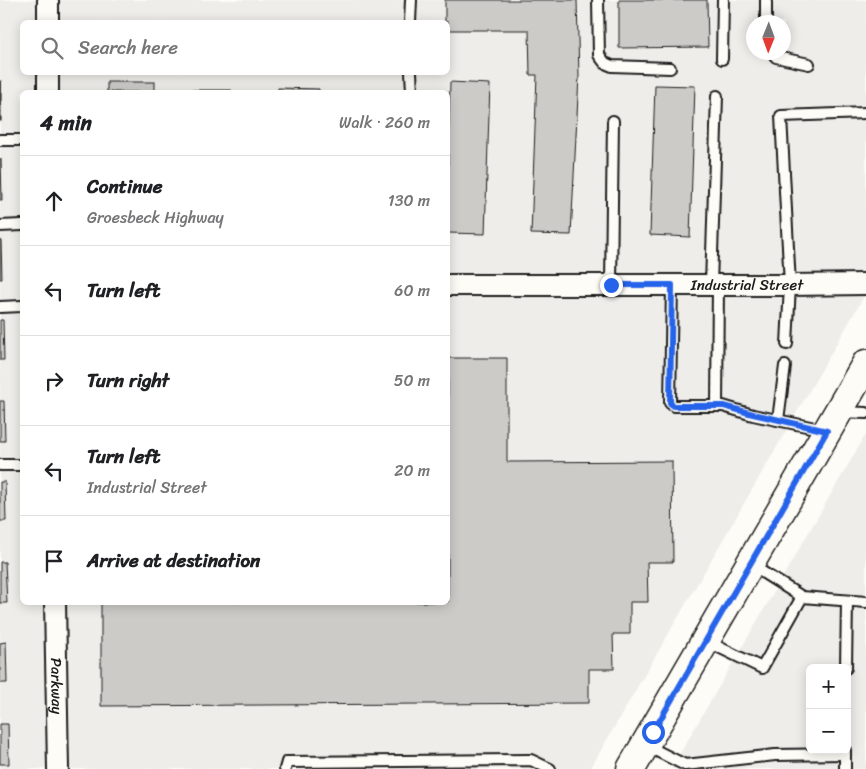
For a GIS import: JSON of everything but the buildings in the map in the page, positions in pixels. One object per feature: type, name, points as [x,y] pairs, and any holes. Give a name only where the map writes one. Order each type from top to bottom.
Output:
[{"type":"main road","points":[[631,769],[866,364]]},
{"type":"street","points":[[48,0],[48,20]]},
{"type":"street","points":[[48,75],[48,90]]},
{"type":"street","name":"Industrial Street","points":[[450,285],[790,286],[866,284]]},
{"type":"street","name":"Parkway","points":[[55,605],[58,769]]},
{"type":"lane","points":[[410,20],[411,0]]},
{"type":"lane","points":[[598,0],[599,55],[605,63],[612,66],[670,68]]},
{"type":"lane","points":[[722,59],[723,0]]},
{"type":"lane","points":[[766,0],[766,15]]},
{"type":"lane","points":[[790,60],[809,64]]},
{"type":"lane","points":[[411,75],[412,90]]},
{"type":"lane","points":[[717,96],[714,285],[717,406]]},
{"type":"lane","points":[[787,344],[790,286],[781,116],[866,113]]},
{"type":"lane","points":[[611,285],[613,121]]},
{"type":"lane","points":[[0,140],[20,140]]},
{"type":"lane","points":[[0,226],[20,225]]},
{"type":"lane","points":[[672,285],[670,403],[674,406],[724,406],[778,420],[833,421],[866,413]]},
{"type":"lane","points":[[0,306],[20,306]]},
{"type":"lane","points":[[778,420],[785,366]]},
{"type":"lane","points":[[0,464],[20,465]]},
{"type":"lane","points":[[750,564],[802,597],[866,602]]},
{"type":"lane","points":[[706,641],[762,668],[802,597]]},
{"type":"lane","points":[[846,664],[847,601]]},
{"type":"lane","points":[[645,745],[685,765],[775,755],[806,754]]},
{"type":"lane","points":[[845,754],[845,769]]},
{"type":"lane","points":[[285,769],[287,762],[531,760],[550,769]]},
{"type":"shaded area","points":[[0,0],[866,0],[866,293],[590,769],[0,769]]},
{"type":"shaded area","points":[[866,434],[866,769],[671,769]]},
{"type":"route","points":[[611,285],[672,285],[670,403],[674,406],[724,406],[827,431],[653,732]]}]
